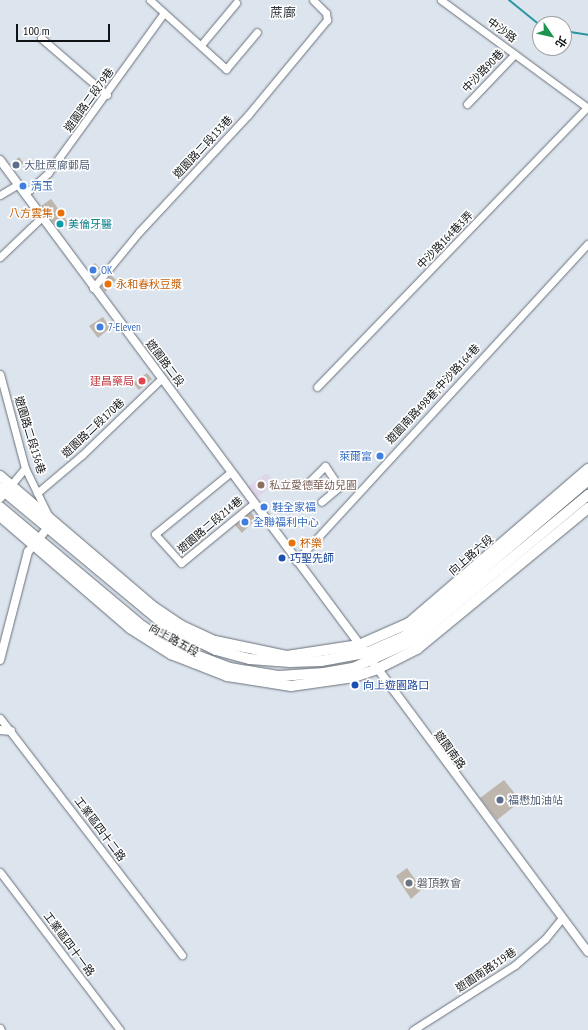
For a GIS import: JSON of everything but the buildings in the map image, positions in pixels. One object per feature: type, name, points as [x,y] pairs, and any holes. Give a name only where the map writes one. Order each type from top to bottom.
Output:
[{"type":"main road","name":"向上路六段","points":[[359,645],[387,634],[422,613],[588,469]]},
{"type":"main road","name":"向上路五段","points":[[0,476],[4,491],[50,525],[152,606],[180,625],[215,641],[287,656],[359,645]]},
{"type":"main road","name":"向上路六段","points":[[371,661],[427,620],[588,480]]},
{"type":"main road","points":[[371,661],[390,653],[432,627],[588,495]]},
{"type":"main road","name":"向上路五段","points":[[0,507],[35,542]]},
{"type":"main road","points":[[371,661],[417,649],[438,634],[588,508]]},
{"type":"main road","name":"向上路五段","points":[[0,516],[138,623],[169,645],[208,662],[251,673],[279,676],[324,674],[371,661]]},
{"type":"main road","name":"向上路五段","points":[[50,525],[146,610],[193,641],[216,650],[250,659],[290,662],[371,661]]},
{"type":"street","points":[[150,0],[163,14],[201,45],[226,69],[258,32]]},
{"type":"street","name":"遊園路二段133巷","points":[[93,288],[149,221],[248,115],[327,20],[326,13],[313,0]]},
{"type":"street","name":"中沙路","points":[[441,0],[588,108]]},
{"type":"street","points":[[201,45],[236,3]]},
{"type":"street","name":"遊園路二段79巷","points":[[26,193],[48,173],[107,96],[163,14]]},
{"type":"street","points":[[41,38],[107,96]]},
{"type":"street","name":"中沙路90巷","points":[[467,104],[515,54]]},
{"type":"street","name":"中沙路164巷3弄","points":[[317,387],[588,108]]},
{"type":"street","name":"遊園路二段","points":[[0,160],[43,216],[93,288],[162,378],[296,561]]},
{"type":"street","points":[[0,195],[18,184]]},
{"type":"street","points":[[0,257],[43,216]]},
{"type":"street","name":"遊園南路498巷;中沙路164巷","points":[[296,561],[588,244]]},
{"type":"street","name":"遊園路二段136巷","points":[[0,374],[25,468],[50,525]]},
{"type":"street","name":"遊園路二段170巷","points":[[37,493],[82,455],[162,378]]},
{"type":"street","points":[[306,485],[325,466],[339,487],[322,502]]},
{"type":"street","points":[[4,491],[25,468]]},
{"type":"street","name":"遊園路二段214巷","points":[[231,472],[155,534],[181,563],[254,503]]},
{"type":"street","points":[[0,660],[35,542],[50,525]]},
{"type":"street","name":"遊園南路","points":[[296,561],[588,952]]},
{"type":"street","name":"工業區四十二路","points":[[0,718],[182,955]]},
{"type":"street","points":[[0,730],[11,731]]},
{"type":"street","name":"工業區四十一路","points":[[0,872],[120,1030]]},
{"type":"street","name":"遊園南路319巷","points":[[413,1030],[515,965],[545,939],[562,918]]},
{"type":"shaded area","name":"私立愛德華幼兒園","points":[[267,473],[275,484],[255,499],[247,487]]},
{"type":"waterway","points":[[509,0],[532,19]]},
{"type":"waterway","points":[[572,32],[588,35]]},
{"type":"place","name":"大肚蔗廍郵局","points":[[16,165]]},
{"type":"place","name":"清玉","points":[[23,186]]},
{"type":"place","name":"八方雲集","points":[[61,213]]},
{"type":"place","name":"美倫牙醫","points":[[60,224]]},
{"type":"place","name":"OK","points":[[93,270]]},
{"type":"place","name":"永和春秋豆漿","points":[[108,284]]},
{"type":"place","name":"7-Eleven","points":[[100,327]]},
{"type":"place","name":"建昌藥局","points":[[142,381]]},
{"type":"place","name":"萊爾富","points":[[380,456]]},
{"type":"place","name":"私立愛德華幼兒園","points":[[261,485]]},
{"type":"place","name":"鞋全家福","points":[[264,507]]},
{"type":"place","name":"全聯福利中心","points":[[245,522]]},
{"type":"place","name":"杯樂","points":[[292,543]]},
{"type":"place","name":"巧聖先師","points":[[282,558]]},
{"type":"place","name":"向上遊園路口","points":[[355,685]]},
{"type":"place","name":"福懋加油站","points":[[500,800]]},
{"type":"place","name":"磐頂教會","points":[[409,883]]},
{"type":"district","name":"蔗廍","points":[[283,13]]}]
